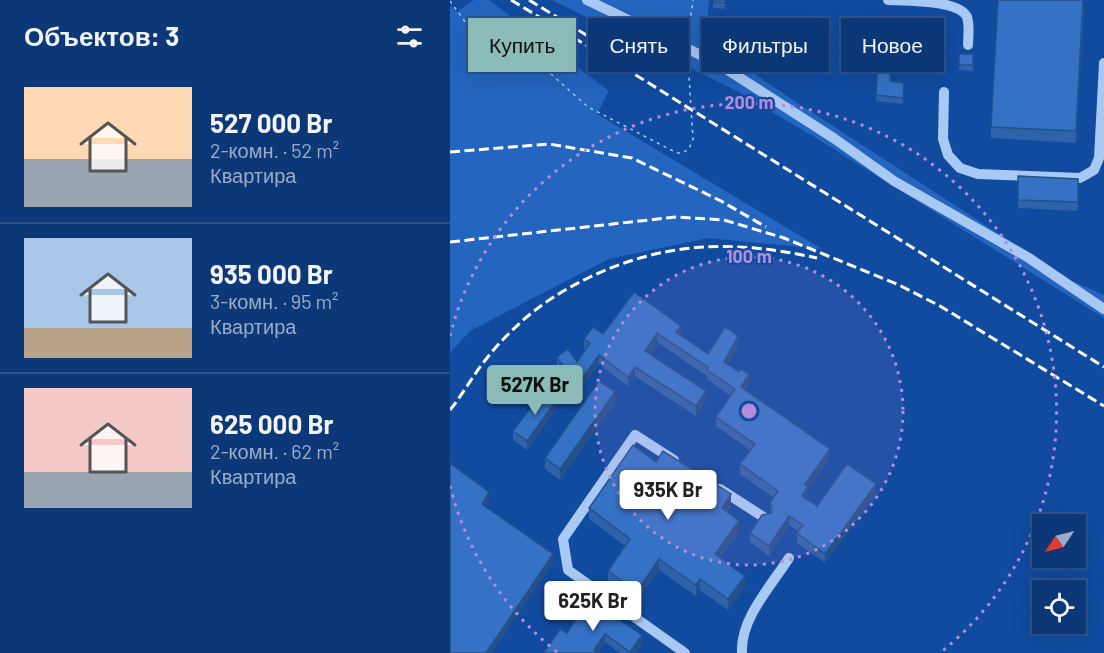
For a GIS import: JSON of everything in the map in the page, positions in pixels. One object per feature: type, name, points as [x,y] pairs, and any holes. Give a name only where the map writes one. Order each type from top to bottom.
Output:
[{"type":"lane","points":[[587,0],[624,18]]},
{"type":"lane","points":[[888,0],[948,3],[958,6],[968,20],[968,45]]},
{"type":"lane","points":[[689,49],[717,63],[814,125],[901,185],[1039,264],[1104,309]]},
{"type":"lane","points":[[944,92],[943,139],[948,155],[960,168],[978,174],[1080,178],[1094,170],[1100,158],[1104,63]]},
{"type":"lane","points":[[685,467],[635,435],[563,538],[568,570],[685,653]]},
{"type":"lane","points":[[715,486],[765,518]]},
{"type":"lane","points":[[742,653],[741,642],[751,617],[789,558]]},
{"type":"path","points":[[689,32],[693,0]]},
{"type":"path","points":[[450,1],[471,30],[498,51],[550,73],[588,107],[677,153],[689,149],[693,139],[689,72]]},
{"type":"shaded area","points":[[474,0],[489,0],[513,18],[468,18],[468,72],[576,72],[576,66],[609,91],[597,114],[822,249],[708,238],[609,259],[470,331],[450,353],[450,5],[457,12]]},
{"type":"shaded area","points":[[552,0],[709,0],[708,18],[701,18],[701,72],[752,72],[1070,280],[1104,295],[1104,318],[821,141],[737,91],[689,67],[689,18],[589,18]]},
{"type":"building","points":[[713,0],[725,0],[725,3],[713,2]]},
{"type":"building","points":[[998,0],[1083,0],[1076,131],[991,127]]},
{"type":"building","points":[[959,54],[973,54],[973,65],[959,65]]},
{"type":"building","points":[[877,72],[890,72],[890,81],[904,83],[903,98],[876,95]]},
{"type":"building","points":[[1018,176],[1078,179],[1078,202],[1018,200]]},
{"type":"building","points":[[634,292],[681,326],[676,332],[708,354],[725,327],[738,336],[724,362],[739,372],[741,369],[749,374],[741,387],[830,449],[805,484],[808,486],[802,496],[817,506],[847,464],[876,484],[825,554],[797,533],[803,525],[789,516],[769,546],[750,533],[762,515],[771,513],[770,503],[778,491],[740,464],[755,444],[716,417],[735,389],[707,370],[708,367],[657,333],[645,351],[706,391],[696,406],[635,367],[628,377],[599,355],[570,395],[559,387],[568,374],[557,357],[568,349],[577,362],[590,343],[584,339],[593,327],[603,334]]},
{"type":"building","points":[[599,381],[615,392],[560,469],[545,458]]},
{"type":"building","points":[[543,391],[556,401],[527,441],[513,431]]},
{"type":"building","points":[[633,445],[656,462],[663,451],[731,494],[722,508],[739,521],[715,554],[745,576],[728,599],[700,579],[696,585],[659,559],[637,591],[608,571],[630,539],[589,508]]},
{"type":"building","points":[[450,463],[489,492],[482,504],[553,554],[486,653],[450,653]]},
{"type":"building","points":[[591,595],[601,603],[599,606],[642,635],[630,652],[605,634],[594,650],[598,653],[544,653],[560,629],[567,633]]},
{"type":"railway","points":[[511,0],[631,72],[1104,367]]},
{"type":"railway","points":[[529,0],[588,36]]},
{"type":"railway","points":[[450,152],[549,144],[632,158],[721,201],[766,227]]},
{"type":"railway","points":[[450,242],[676,217],[724,220],[784,238],[899,285],[940,306],[1104,406]]},
{"type":"railway","points":[[450,410],[491,353],[529,315],[572,286],[618,265],[646,256],[701,247],[757,248],[817,258]]}]
